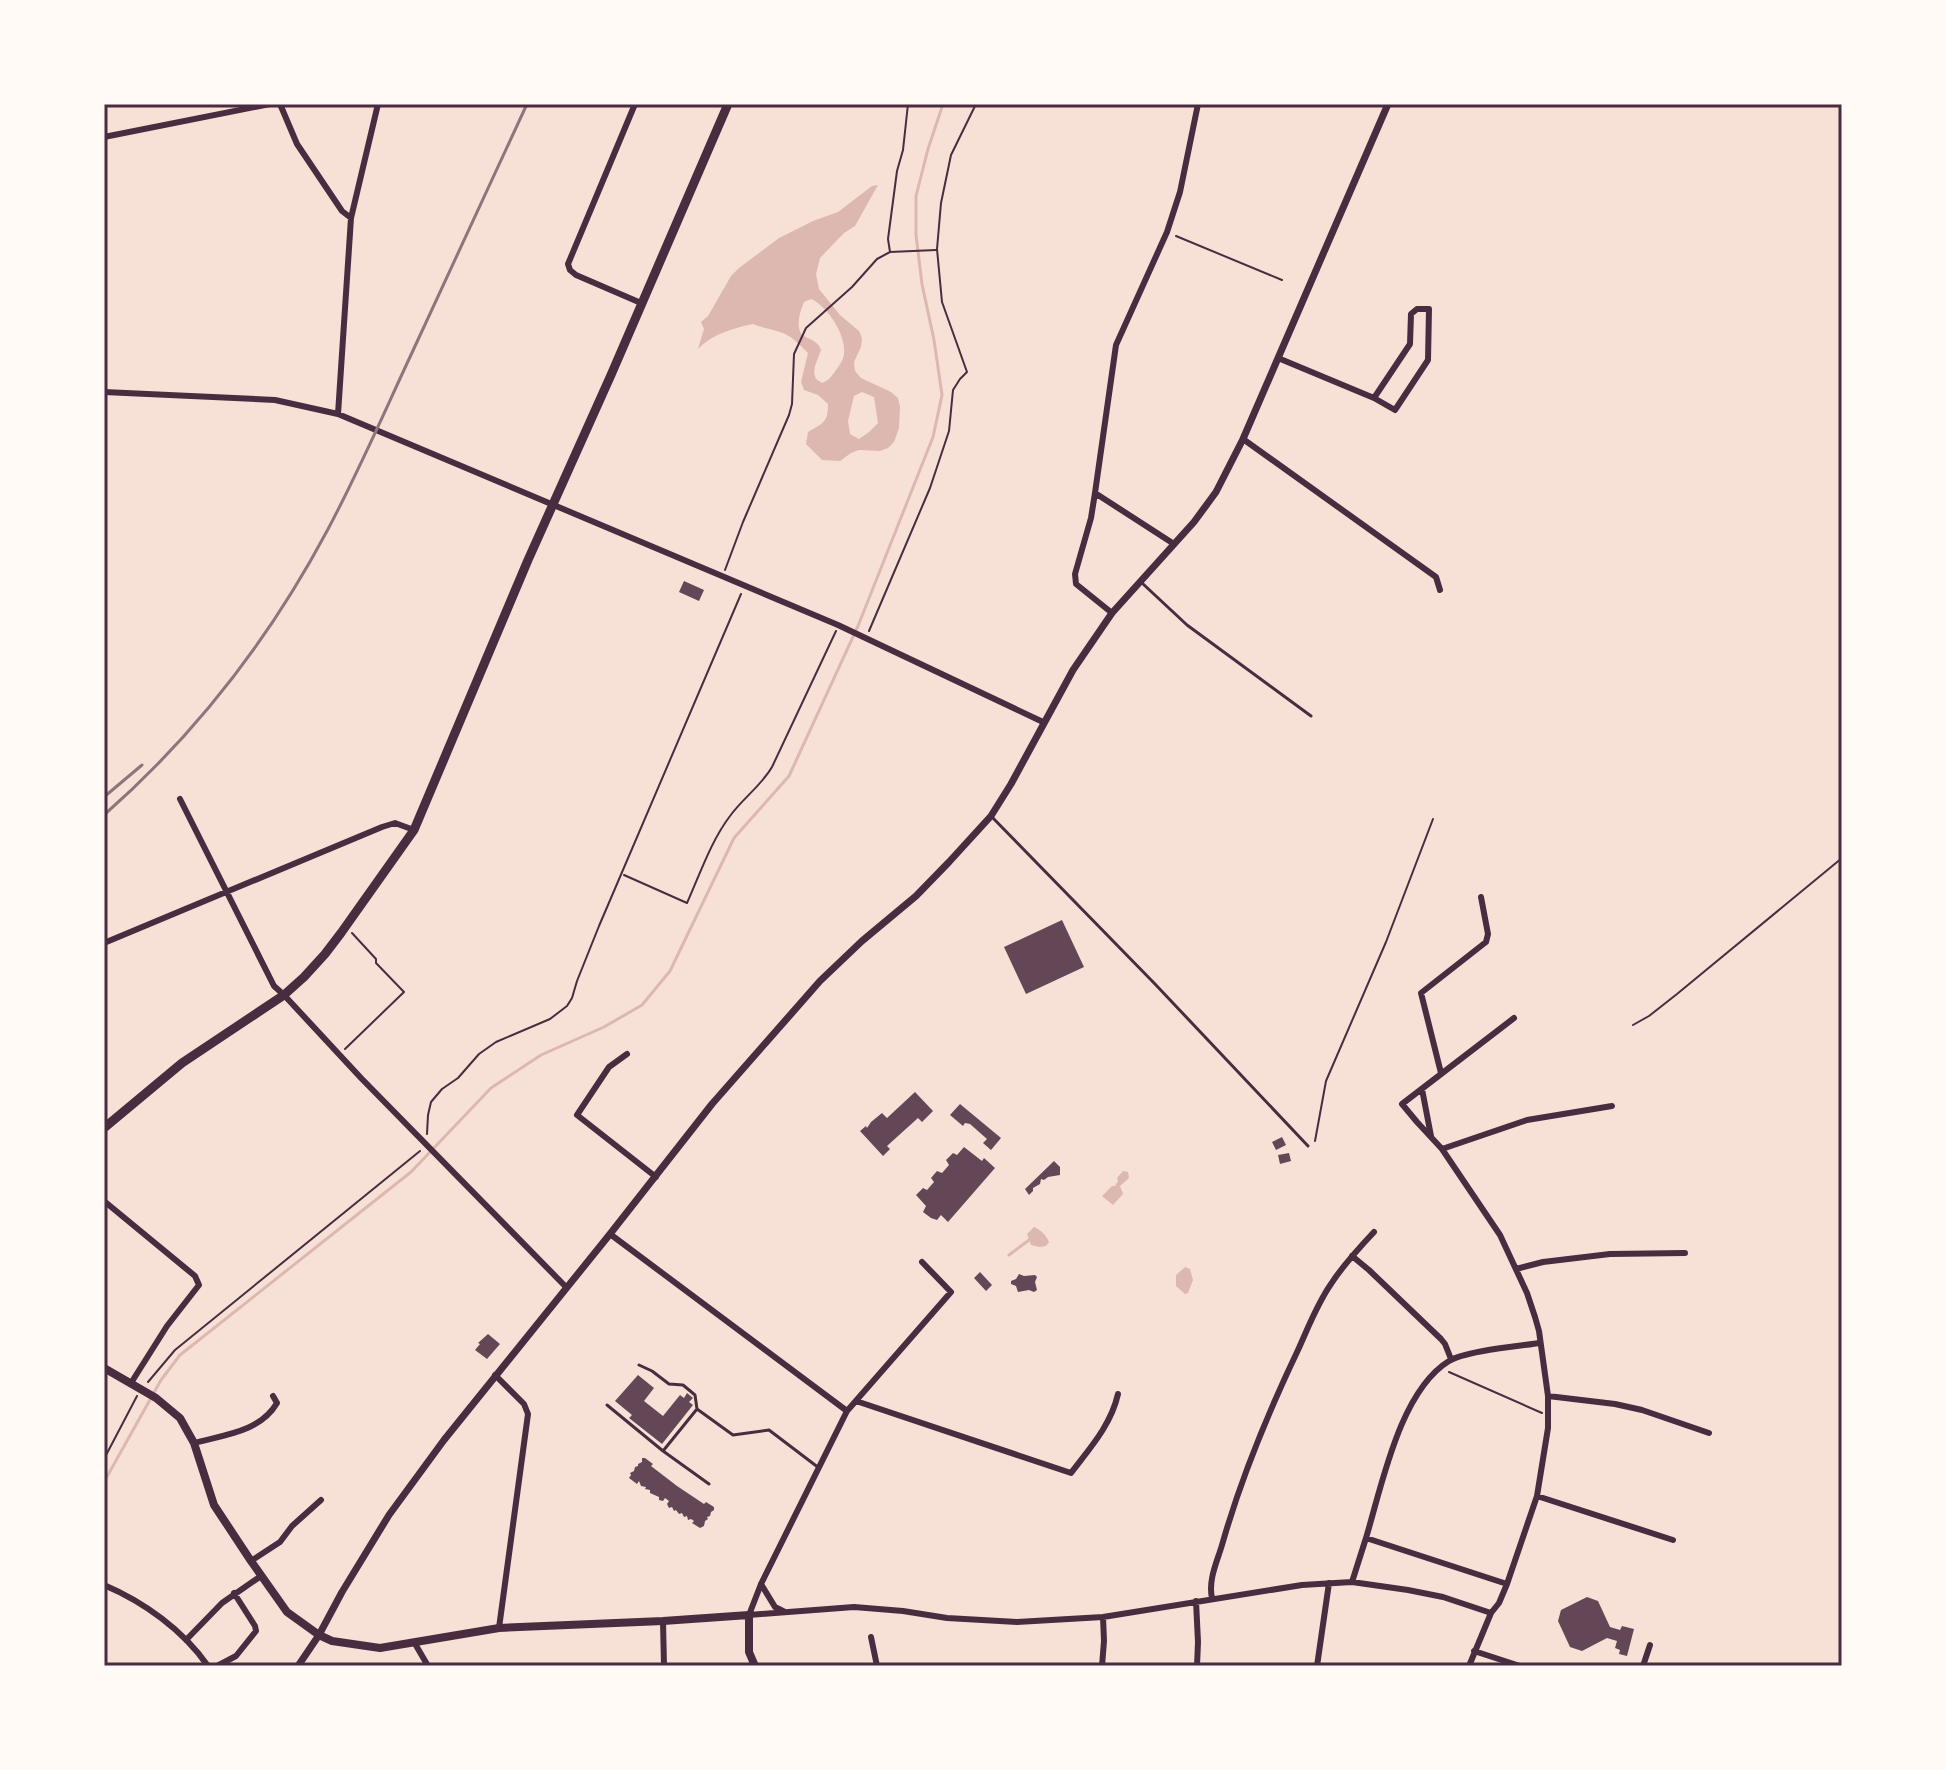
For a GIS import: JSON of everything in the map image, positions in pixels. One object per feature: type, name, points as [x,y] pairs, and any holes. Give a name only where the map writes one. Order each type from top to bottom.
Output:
[{"type":"main road","points":[[104,1128],[182,1063],[284,995],[325,954],[414,830],[528,560],[728,104]]},
{"type":"main road","points":[[104,1368],[156,1398],[180,1418],[194,1443],[214,1505],[261,1576],[287,1612],[332,1641],[380,1648],[499,1628],[749,1615],[749,1652],[755,1666]]},
{"type":"street","points":[[104,137],[270,104]]},
{"type":"street","points":[[280,104],[297,144],[342,211],[351,218]]},
{"type":"street","points":[[338,414],[351,218],[378,104]]},
{"type":"street","points":[[635,104],[568,264],[576,275],[641,303]]},
{"type":"street","points":[[1112,613],[1076,584],[1075,574],[1091,518],[1116,345],[1167,232],[1180,192],[1198,104]]},
{"type":"street","points":[[298,1666],[389,1515],[444,1440],[712,1104],[820,981],[916,896],[991,816],[1073,670],[1112,613],[1198,517],[1216,492],[1243,439],[1388,104]]},
{"type":"street","points":[[1278,358],[1374,398],[1395,410],[1428,360],[1429,309],[1417,309],[1411,314],[1410,344],[1374,398]]},
{"type":"street","points":[[104,392],[275,400],[338,414],[865,637],[1043,722]]},
{"type":"street","points":[[1243,439],[1436,577],[1440,590]]},
{"type":"street","points":[[1095,493],[1174,544]]},
{"type":"street","points":[[180,799],[274,986],[566,1287]]},
{"type":"street","points":[[104,943],[382,827],[395,823],[414,830]]},
{"type":"street","points":[[1441,1073],[1421,993],[1486,942],[1488,934],[1481,897]]},
{"type":"street","points":[[1469,1666],[1507,1584],[1537,1496],[1548,1428],[1548,1396],[1539,1331],[1527,1293],[1500,1235],[1442,1149],[1402,1104],[1514,1018]]},
{"type":"street","points":[[627,1054],[609,1067],[577,1115],[656,1177]]},
{"type":"street","points":[[1422,1089],[1432,1138]]},
{"type":"street","points":[[1442,1149],[1527,1120],[1612,1106]]},
{"type":"street","points":[[104,1201],[195,1276],[199,1285],[167,1326],[131,1383]]},
{"type":"street","points":[[1212,1598],[1212,1580],[1224,1537],[1257,1442],[1291,1364],[1331,1283],[1374,1232]]},
{"type":"street","points":[[610,1234],[847,1411]]},
{"type":"street","points":[[1516,1269],[1543,1262],[1599,1255],[1685,1253]]},
{"type":"street","points":[[1352,1256],[1441,1339],[1451,1359]]},
{"type":"street","points":[[922,1262],[951,1292],[847,1411],[761,1584],[749,1615],[854,1607],[947,1618],[1017,1622],[1103,1617],[1302,1585],[1352,1582],[1443,1597],[1491,1613]]},
{"type":"street","points":[[1352,1582],[1395,1442],[1418,1391],[1451,1359],[1540,1343]]},
{"type":"street","points":[[495,1375],[524,1404],[528,1414],[499,1628]]},
{"type":"street","points":[[856,1401],[1071,1473],[1114,1411],[1118,1394]]},
{"type":"street","points":[[194,1443],[261,1422],[277,1403],[273,1396]]},
{"type":"street","points":[[1548,1396],[1642,1410],[1709,1433]]},
{"type":"street","points":[[1537,1496],[1673,1540]]},
{"type":"street","points":[[251,1561],[280,1542],[292,1526],[321,1500]]},
{"type":"street","points":[[1366,1538],[1507,1584]]},
{"type":"street","points":[[186,1640],[222,1603],[261,1576]]},
{"type":"street","points":[[1317,1666],[1329,1583]]},
{"type":"street","points":[[761,1584],[775,1607],[785,1612]]},
{"type":"street","points":[[104,1585],[147,1606],[186,1640],[208,1666]]},
{"type":"street","points":[[217,1666],[236,1656],[256,1631],[234,1593]]},
{"type":"street","points":[[1196,1601],[1197,1666]]},
{"type":"street","points":[[1102,1666],[1103,1617]]},
{"type":"street","points":[[663,1621],[664,1666]]},
{"type":"street","points":[[871,1637],[877,1666]]},
{"type":"street","points":[[414,1642],[428,1666]]},
{"type":"street","points":[[1643,1666],[1650,1645]]},
{"type":"street","points":[[1474,1651],[1520,1666]]},
{"type":"lane","points":[[1140,581],[1187,625],[1311,716]]},
{"type":"lane","points":[[991,816],[1308,1146]]},
{"type":"lane","points":[[639,1365],[669,1384],[683,1385],[695,1395],[697,1409],[733,1435],[769,1430],[819,1468]]},
{"type":"lane","points":[[607,1405],[709,1484]]},
{"type":"lane","points":[[663,1451],[697,1409]]},
{"type":"path","points":[[890,252],[888,239],[908,104]]},
{"type":"path","points":[[865,637],[930,488],[949,431],[953,390],[967,372],[942,302],[937,249],[941,203],[951,155],[976,104]]},
{"type":"path","points":[[1167,232],[1282,280]]},
{"type":"path","points":[[723,576],[789,415],[794,354],[804,332],[877,259],[890,252],[937,249]]},
{"type":"path","points":[[104,1459],[144,1391],[144,1384],[151,1380],[175,1350],[427,1146],[429,1106],[442,1089],[458,1078],[479,1054],[550,1019],[567,1006],[744,585]]},
{"type":"path","points":[[623,874],[687,903],[726,820],[772,767],[841,627]]},
{"type":"path","points":[[1315,1141],[1326,1081],[1386,942],[1433,819]]},
{"type":"path","points":[[1633,1025],[1677,994],[1842,858]]},
{"type":"path","points":[[340,1055],[404,992],[345,927]]},
{"type":"path","points":[[1441,1368],[1548,1416]]},
{"type":"shaded area","points":[[878,185],[855,226],[820,258],[816,274],[819,289],[862,338],[854,362],[855,371],[861,378],[898,398],[899,428],[888,448],[880,451],[859,450],[840,461],[822,460],[806,444],[808,432],[826,419],[828,404],[818,395],[804,390],[801,382],[808,353],[788,335],[753,324],[717,336],[698,349],[704,329],[701,322],[739,268],[779,238],[838,212],[872,186]],"holes":[[[811,299],[834,322],[844,346],[840,364],[822,383],[814,373],[820,347],[801,334],[799,326],[804,302]],[[862,392],[874,397],[878,423],[859,439],[850,434],[848,421],[854,396]]]},
{"type":"shaded area","points":[[1123,1171],[1128,1172],[1129,1178],[1120,1186],[1123,1194],[1113,1205],[1102,1196],[1115,1186]]},
{"type":"shaded area","points":[[1034,1227],[1046,1237],[1049,1242],[1046,1246],[1031,1245],[1027,1234]]},
{"type":"shaded area","points":[[1185,1267],[1190,1269],[1193,1280],[1185,1294],[1176,1286],[1176,1275]]},
{"type":"building","points":[[684,581],[704,590],[699,601],[679,592]]},
{"type":"building","points":[[1062,920],[1084,967],[1026,994],[1004,947]]},
{"type":"building","points":[[915,1092],[933,1111],[922,1122],[918,1118],[887,1146],[890,1149],[883,1156],[860,1131],[882,1113],[887,1118]]},
{"type":"building","points":[[960,1104],[1001,1138],[991,1150],[983,1143],[987,1139],[970,1124],[963,1126],[950,1115]]},
{"type":"building","points":[[1282,1137],[1286,1145],[1276,1150],[1272,1142]]},
{"type":"building","points":[[964,1147],[995,1168],[948,1222],[941,1215],[937,1220],[931,1218],[923,1212],[926,1206],[916,1195],[923,1188],[927,1190],[934,1182],[931,1178],[937,1171],[942,1173],[949,1165],[946,1160]]},
{"type":"building","points":[[1289,1153],[1291,1161],[1280,1164],[1278,1155]]},
{"type":"building","points":[[1054,1161],[1060,1167],[1060,1175],[1041,1179],[1029,1195],[1025,1189]]},
{"type":"building","points":[[980,1272],[992,1285],[986,1291],[974,1278]]},
{"type":"building","points":[[1019,1274],[1035,1275],[1037,1290],[1018,1292],[1011,1281]]},
{"type":"building","points":[[488,1334],[500,1344],[487,1359],[475,1350]]},
{"type":"building","points":[[638,1375],[654,1388],[644,1401],[663,1416],[680,1395],[684,1398],[687,1393],[693,1398],[689,1402],[693,1405],[662,1444],[629,1418],[632,1415],[615,1401]]},
{"type":"building","points":[[642,1458],[677,1486],[714,1507],[704,1526],[700,1528],[692,1523],[694,1521],[688,1520],[687,1516],[669,1508],[669,1501],[665,1498],[659,1500],[639,1481],[637,1484],[629,1478]]},
{"type":"building","points":[[1587,1597],[1598,1601],[1610,1627],[1634,1629],[1627,1656],[1619,1654],[1620,1650],[1615,1648],[1617,1641],[1607,1638],[1582,1651],[1570,1647],[1558,1621],[1561,1610]]},
{"type":"waterway","points":[[104,1482],[161,1380],[180,1355],[411,1172],[491,1088],[541,1055],[604,1027],[642,1005],[670,971],[734,838],[789,776],[858,626],[933,437],[942,395],[922,284],[916,235],[916,196],[943,104]]},
{"type":"waterway","points":[[1009,1255],[1029,1240]]},
{"type":"railway","points":[[104,815],[200,718],[255,647],[305,571],[359,467],[527,104]]},
{"type":"railway","points":[[104,797],[142,765]]}]
